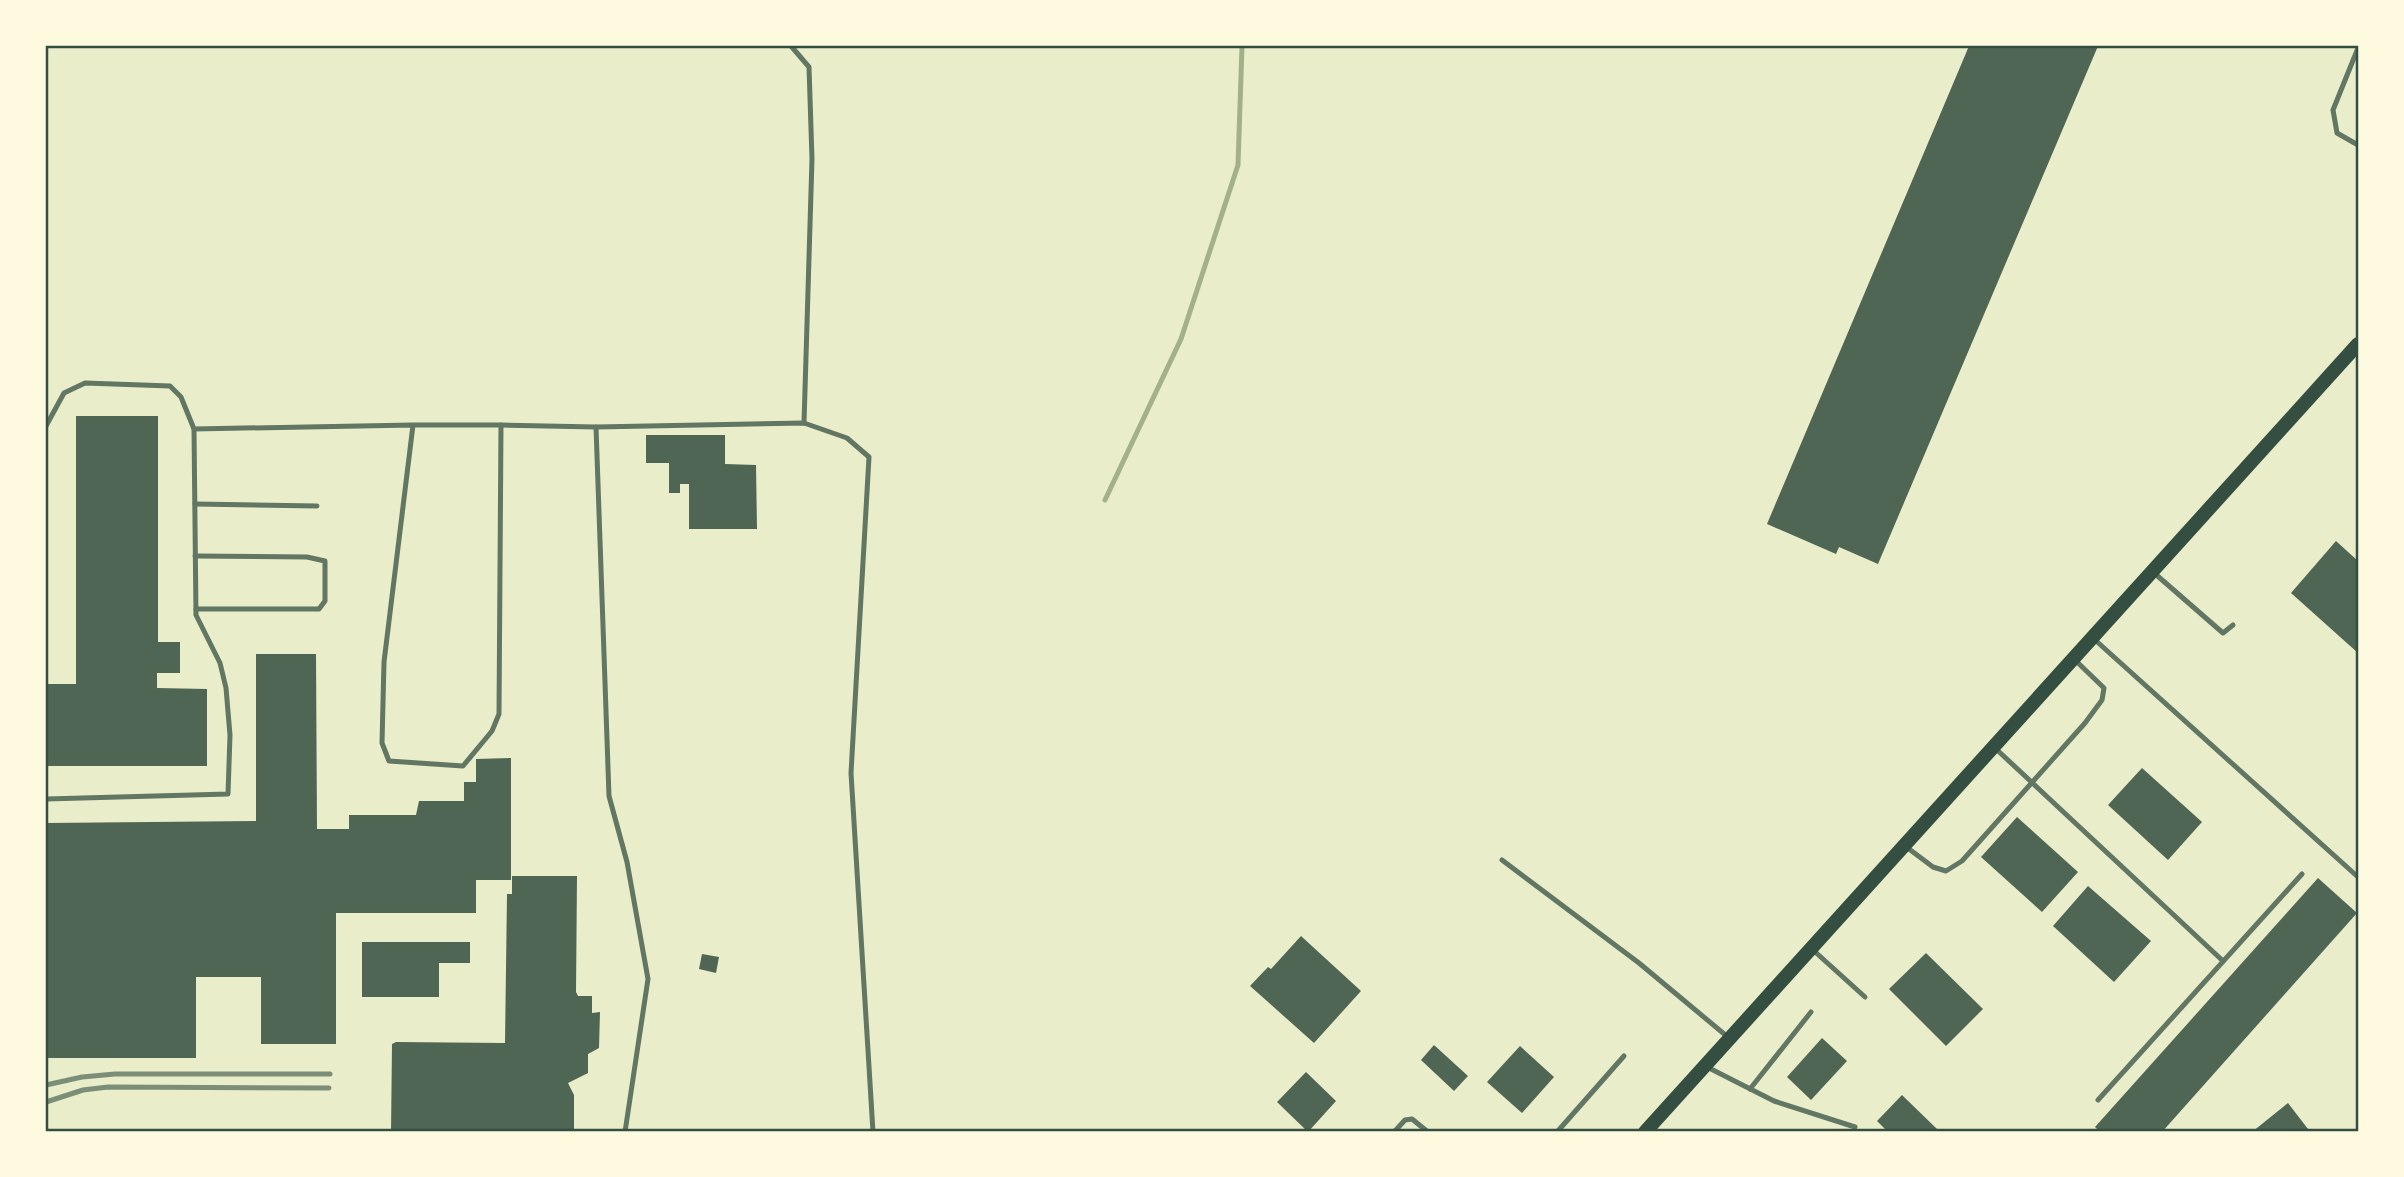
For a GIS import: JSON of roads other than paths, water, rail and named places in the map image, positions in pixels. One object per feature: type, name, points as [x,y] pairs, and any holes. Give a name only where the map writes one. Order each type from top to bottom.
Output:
[{"type":"main road","points":[[1645,1132],[2358,344]]},
{"type":"lane","points":[[791,46],[808,67],[812,159],[804,423]]},
{"type":"lane","points":[[2358,48],[2333,110],[2337,133],[2358,145]]},
{"type":"lane","points":[[46,426],[64,393],[85,383],[170,386],[181,397],[194,429],[196,615],[220,663],[226,688],[230,735],[228,794],[46,799]]},
{"type":"lane","points":[[194,429],[413,425],[596,428],[804,423],[847,438],[869,457],[852,773],[873,1132]]},
{"type":"lane","points":[[413,425],[384,662],[382,743],[389,761],[463,766],[492,732],[499,714],[500,425]]},
{"type":"lane","points":[[596,428],[608,796],[627,862],[648,979],[625,1132]]},
{"type":"lane","points":[[195,504],[317,506]]},
{"type":"lane","points":[[195,556],[307,557],[325,561],[325,601],[319,609],[196,609]]},
{"type":"lane","points":[[2152,571],[2223,633],[2233,625]]},
{"type":"lane","points":[[2092,637],[2358,877]]},
{"type":"lane","points":[[1903,845],[1933,867],[1946,871],[1962,861],[2085,723],[2102,700],[2104,688],[2073,658]]},
{"type":"lane","points":[[1992,746],[2223,961]]},
{"type":"lane","points":[[1502,860],[1639,963],[1729,1038]]},
{"type":"lane","points":[[2098,1100],[2302,874]]},
{"type":"lane","points":[[1811,948],[1865,997]]},
{"type":"lane","points":[[1750,1089],[1811,1012]]},
{"type":"lane","points":[[1557,1132],[1624,1056]]},
{"type":"lane","points":[[1704,1065],[1774,1101],[1855,1127]]},
{"type":"lane","points":[[1394,1132],[1405,1120],[1412,1119],[1428,1132]]},
{"type":"waterway","points":[[1105,500],[1181,339],[1238,165],[1242,46]]},
{"type":"railway","points":[[46,1085],[82,1077],[115,1074],[330,1074]]},
{"type":"railway","points":[[46,1102],[83,1090],[108,1087],[329,1088]]}]
